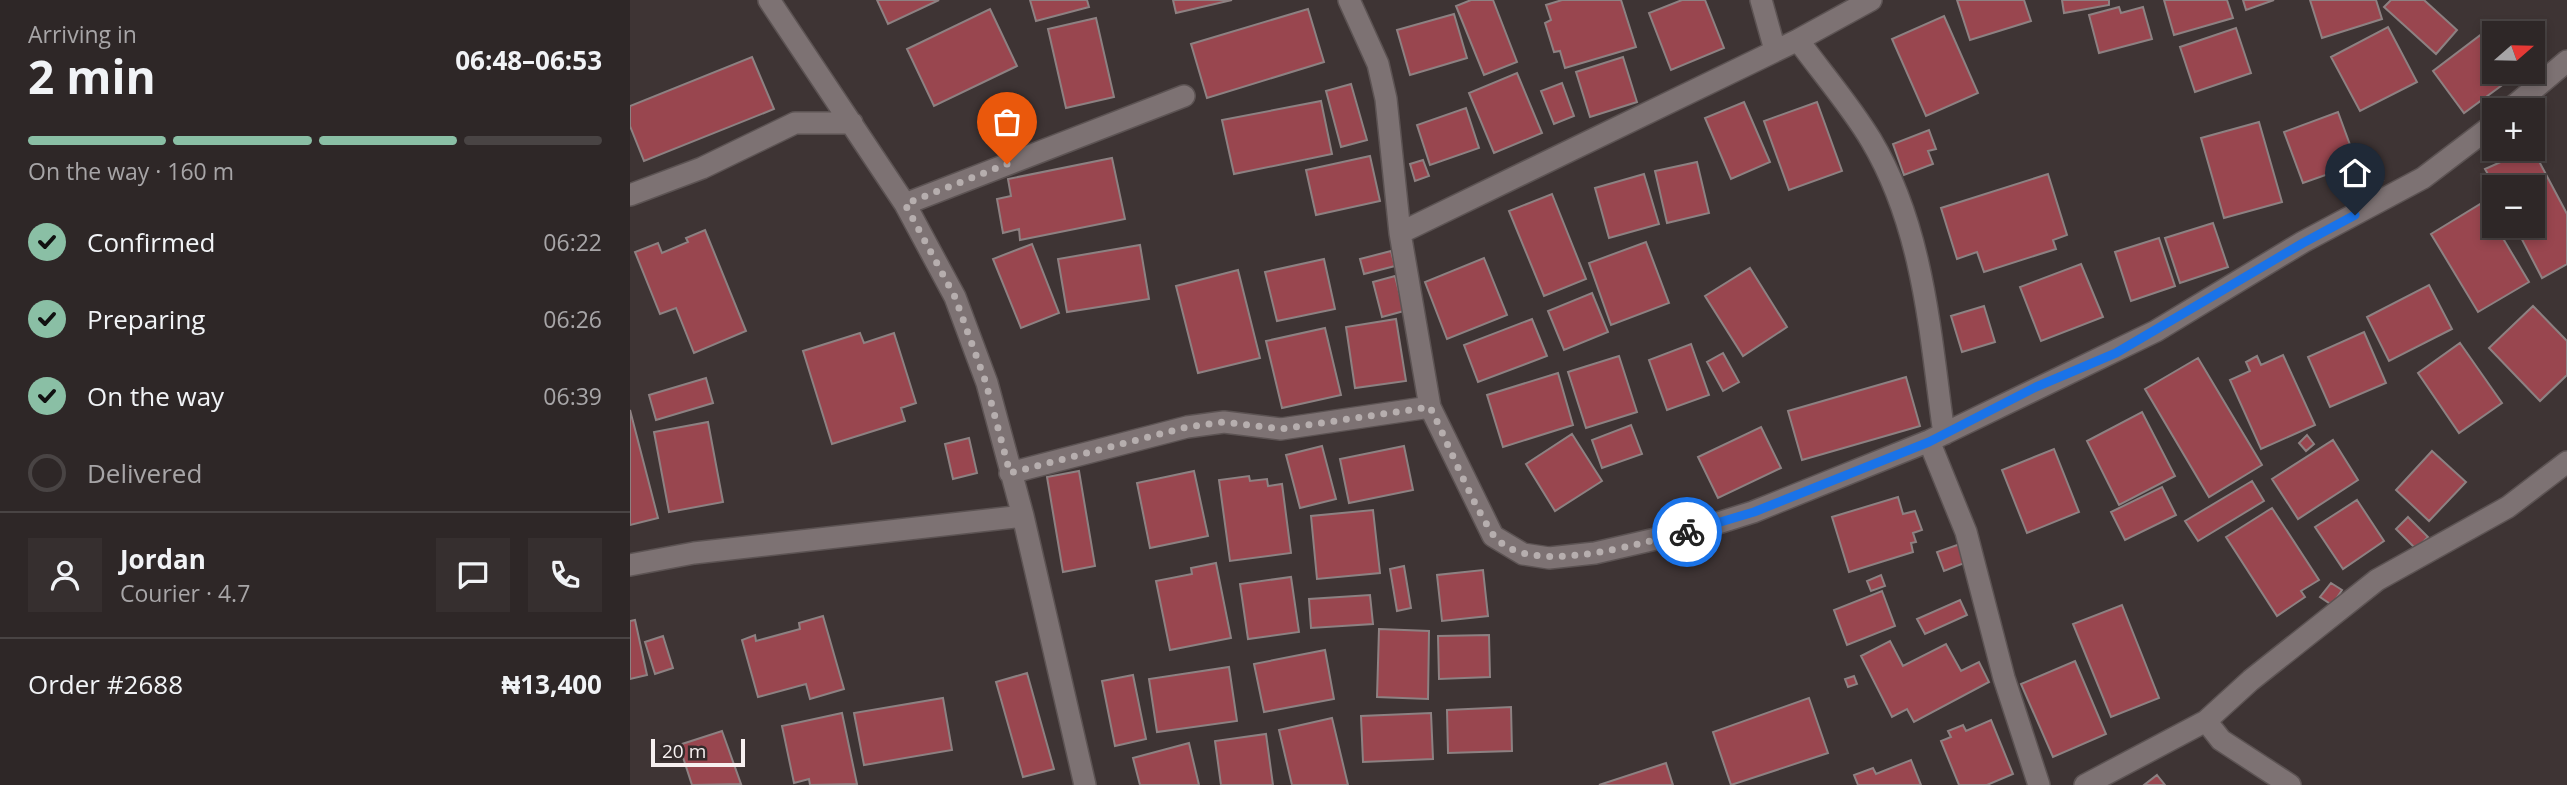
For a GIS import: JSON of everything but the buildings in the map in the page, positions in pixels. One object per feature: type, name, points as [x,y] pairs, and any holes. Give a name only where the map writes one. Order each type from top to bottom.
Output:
[{"type":"street","points":[[769,0],[905,204],[955,297],[986,383],[1023,516],[1085,785]]},
{"type":"street","points":[[1349,0],[1378,64],[1387,99],[1400,233],[1430,407],[1493,536],[1523,554],[1549,558],[1595,553],[1699,529],[1754,512],[1936,438],[2156,331],[2303,243],[2423,178],[2482,133]]},
{"type":"street","points":[[1761,0],[1774,50]]},
{"type":"street","points":[[1400,233],[1798,40],[1871,0]]},
{"type":"street","points":[[1798,40],[1871,140],[1903,208],[1923,277],[1936,438],[1966,531],[2004,677],[2039,785]]},
{"type":"street","points":[[2524,98],[2567,61]]},
{"type":"street","points":[[905,204],[1184,96]]},
{"type":"street","points":[[630,195],[702,168],[795,123],[852,123]]},
{"type":"street","points":[[1010,473],[1187,427],[1224,422],[1281,429],[1430,407]]},
{"type":"street","points":[[2085,785],[2206,721],[2252,680],[2377,580],[2508,507],[2567,462]]},
{"type":"street","points":[[630,565],[694,553],[1023,516]]},
{"type":"street","points":[[2206,721],[2221,740],[2290,785]]},
{"type":"way so far","points":[[1007,164],[905,204],[955,297],[986,383],[1010,473],[1187,427],[1224,422],[1281,429],[1430,407],[1493,536],[1523,554],[1549,558],[1595,553],[1687,532]]},
{"type":"route","points":[[1687,532],[1754,512],[1929,442],[2036,387],[2116,353],[2355,215]]}]
